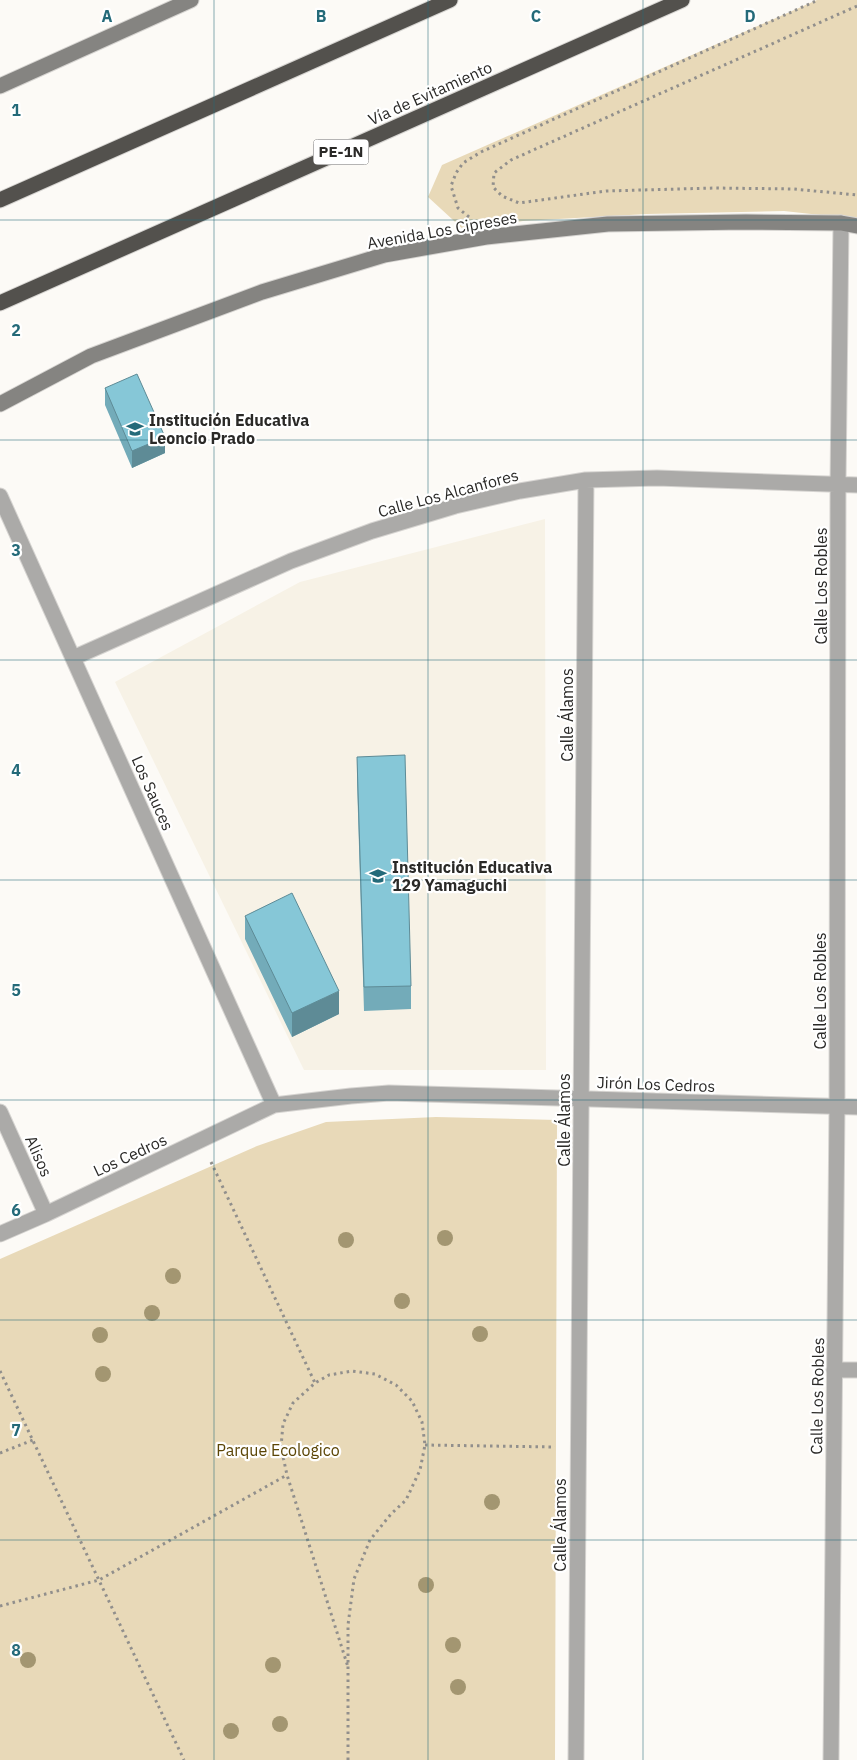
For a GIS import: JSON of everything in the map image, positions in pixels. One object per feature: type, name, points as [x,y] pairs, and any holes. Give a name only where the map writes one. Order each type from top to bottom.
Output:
[{"type":"highway","points":[[0,200],[450,0]]},
{"type":"highway","name":"Vía de Evitamiento","points":[[0,303],[682,0]]},
{"type":"street","points":[[0,86],[187,1]]},
{"type":"street","name":"Avenida Los Cipreses","points":[[0,404],[100,353],[262,292],[384,255],[486,237],[608,224],[746,222],[841,223],[857,226]]},
{"type":"street","name":"Calle Los Robles","points":[[831,1760],[837,1106],[838,484],[841,223]]},
{"type":"street","name":"Calle Los Alcanfores","points":[[74,658],[290,562],[372,531],[455,506],[520,491],[586,480],[657,478],[857,486]]},
{"type":"street","name":"Calle Álamos","points":[[576,1760],[586,480]]},
{"type":"street","name":"Los Sauces","points":[[0,496],[274,1105]]},
{"type":"street","name":"Jirón Los Cedros","points":[[274,1105],[389,1093],[857,1107]]},
{"type":"street","name":"Los Cedros","points":[[0,1234],[274,1105]]},
{"type":"street","name":"Alisos","points":[[0,1112],[46,1214]]},
{"type":"street","points":[[834,1370],[857,1370]]},
{"type":"path","points":[[472,219],[458,208],[451,186],[462,163],[481,152],[818,0]]},
{"type":"path","points":[[857,6],[511,160],[494,173],[493,187],[502,196],[519,203],[606,192],[715,188],[794,189],[857,194]]},
{"type":"path","points":[[202,1140],[315,1383]]},
{"type":"path","points":[[0,1371],[184,1760]]},
{"type":"path","points":[[348,1667],[281,1447],[283,1424],[293,1403],[315,1383],[329,1375],[352,1371],[375,1374],[396,1385],[412,1401],[422,1422],[425,1445],[420,1470],[406,1500],[391,1514],[370,1540],[354,1579],[348,1625],[348,1667],[348,1760]]},
{"type":"path","points":[[0,1453],[33,1440]]},
{"type":"path","points":[[425,1445],[578,1447]]},
{"type":"path","points":[[0,1606],[99,1580],[288,1475]]},
{"type":"shaded area","name":"Institución Educativa 129 Yamaguchi","points":[[545,519],[546,1070],[304,1070],[115,682],[300,582]]},
{"type":"green space","points":[[817,0],[857,0],[857,219],[784,211],[647,214],[523,221],[465,231],[428,197],[442,165]]},
{"type":"green space","name":"Parque Ecologico","points":[[436,1117],[557,1120],[555,1760],[0,1760],[0,1259],[257,1146],[326,1122]]},
{"type":"building","name":"Institución Educativa Leoncio Prado","points":[[137,374],[165,437],[132,451],[105,388]]},
{"type":"building","points":[[405,755],[411,986],[364,987],[357,757]]},
{"type":"building","points":[[292,893],[339,991],[292,1013],[245,916]]},
{"type":"place","name":"Institución Educativa Leoncio Prado","points":[[135,429]]},
{"type":"place","name":"Institución Educativa 129 Yamaguchi","points":[[378,876]]}]
